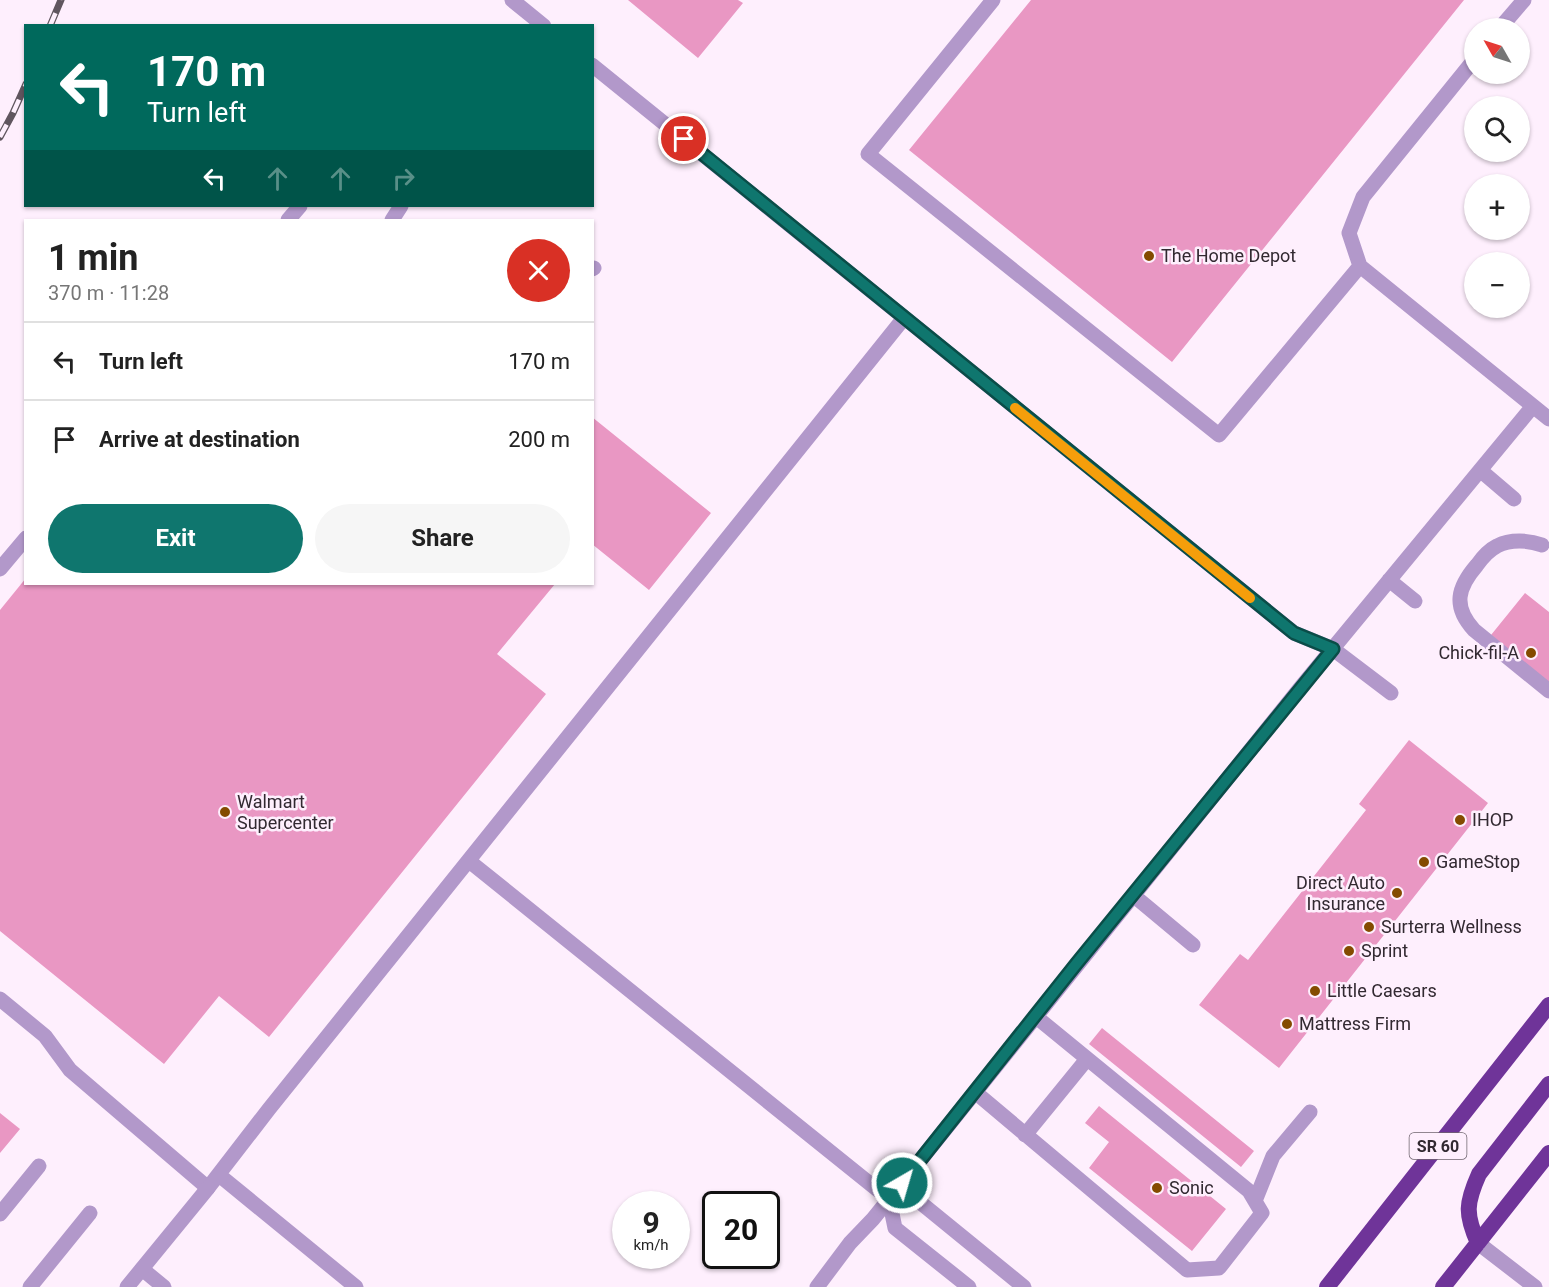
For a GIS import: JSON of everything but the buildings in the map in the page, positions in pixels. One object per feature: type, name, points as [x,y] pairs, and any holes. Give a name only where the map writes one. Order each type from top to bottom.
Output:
[{"type":"highway","name":"SR 60","points":[[1327,1287],[1549,1005]]},
{"type":"highway","points":[[1478,1243],[1468,1221],[1468,1209],[1476,1180],[1549,1084]]},
{"type":"highway","points":[[1443,1287],[1549,1153]]},
{"type":"street","points":[[512,0],[542,24]]},
{"type":"street","points":[[993,0],[868,154],[1219,435],[1360,266]]},
{"type":"street","points":[[1509,18],[1524,0]]},
{"type":"street","points":[[594,67],[1294,633],[1333,649],[1391,693]]},
{"type":"street","points":[[1464,72],[1363,197],[1349,234],[1360,266],[1549,419]]},
{"type":"street","points":[[289,219],[299,207]]},
{"type":"street","points":[[127,1287],[904,318]]},
{"type":"street","points":[[817,1287],[850,1243],[889,1199],[1389,580],[1533,406]]},
{"type":"street","points":[[1480,470],[1514,499]]},
{"type":"street","points":[[0,568],[24,540]]},
{"type":"street","points":[[1542,545],[1520,542],[1497,546],[1488,552],[1465,579],[1460,596],[1462,613],[1466,622],[1549,691]]},
{"type":"street","points":[[1389,580],[1415,601]]},
{"type":"street","points":[[468,861],[889,1199],[916,1199],[1024,1287]]},
{"type":"street","points":[[1133,896],[1193,945]]},
{"type":"street","points":[[0,999],[45,1036],[70,1070],[207,1188]]},
{"type":"street","points":[[975,1092],[1187,1270],[1219,1269],[1262,1213],[1249,1191],[1035,1016]]},
{"type":"street","points":[[1025,1135],[1087,1059]]},
{"type":"street","points":[[1255,1201],[1273,1156],[1310,1112]]},
{"type":"street","points":[[0,1214],[39,1166]]},
{"type":"street","points":[[219,1175],[356,1287]]},
{"type":"street","points":[[889,1199],[895,1228],[969,1287]]},
{"type":"street","points":[[30,1287],[90,1213]]},
{"type":"street","points":[[1478,1243],[1535,1287]]},
{"type":"street","points":[[142,1269],[164,1287]]},
{"type":"railway","points":[[51,24],[61,0]]},
{"type":"railway","points":[[0,137],[24,88]]},
{"type":"slow traffic","points":[[1015,408],[1250,598]]},
{"type":"place","name":"The Home Depot","points":[[1149,256]]},
{"type":"place","name":"Chick-fil-A","points":[[1531,653]]},
{"type":"place","name":"Walmart Supercenter","points":[[225,812]]},
{"type":"place","name":"IHOP","points":[[1460,820]]},
{"type":"place","name":"GameStop","points":[[1424,862]]},
{"type":"place","name":"Direct Auto Insurance","points":[[1397,893]]},
{"type":"place","name":"Surterra Wellness","points":[[1369,927]]},
{"type":"place","name":"Sprint","points":[[1349,951]]},
{"type":"place","name":"Little Caesars","points":[[1315,991]]},
{"type":"place","name":"Mattress Firm","points":[[1287,1024]]},
{"type":"place","name":"Sonic","points":[[1157,1188]]},
{"type":"route","points":[[684,139],[1294,633],[1333,649],[1077,963],[902,1183]]}]
